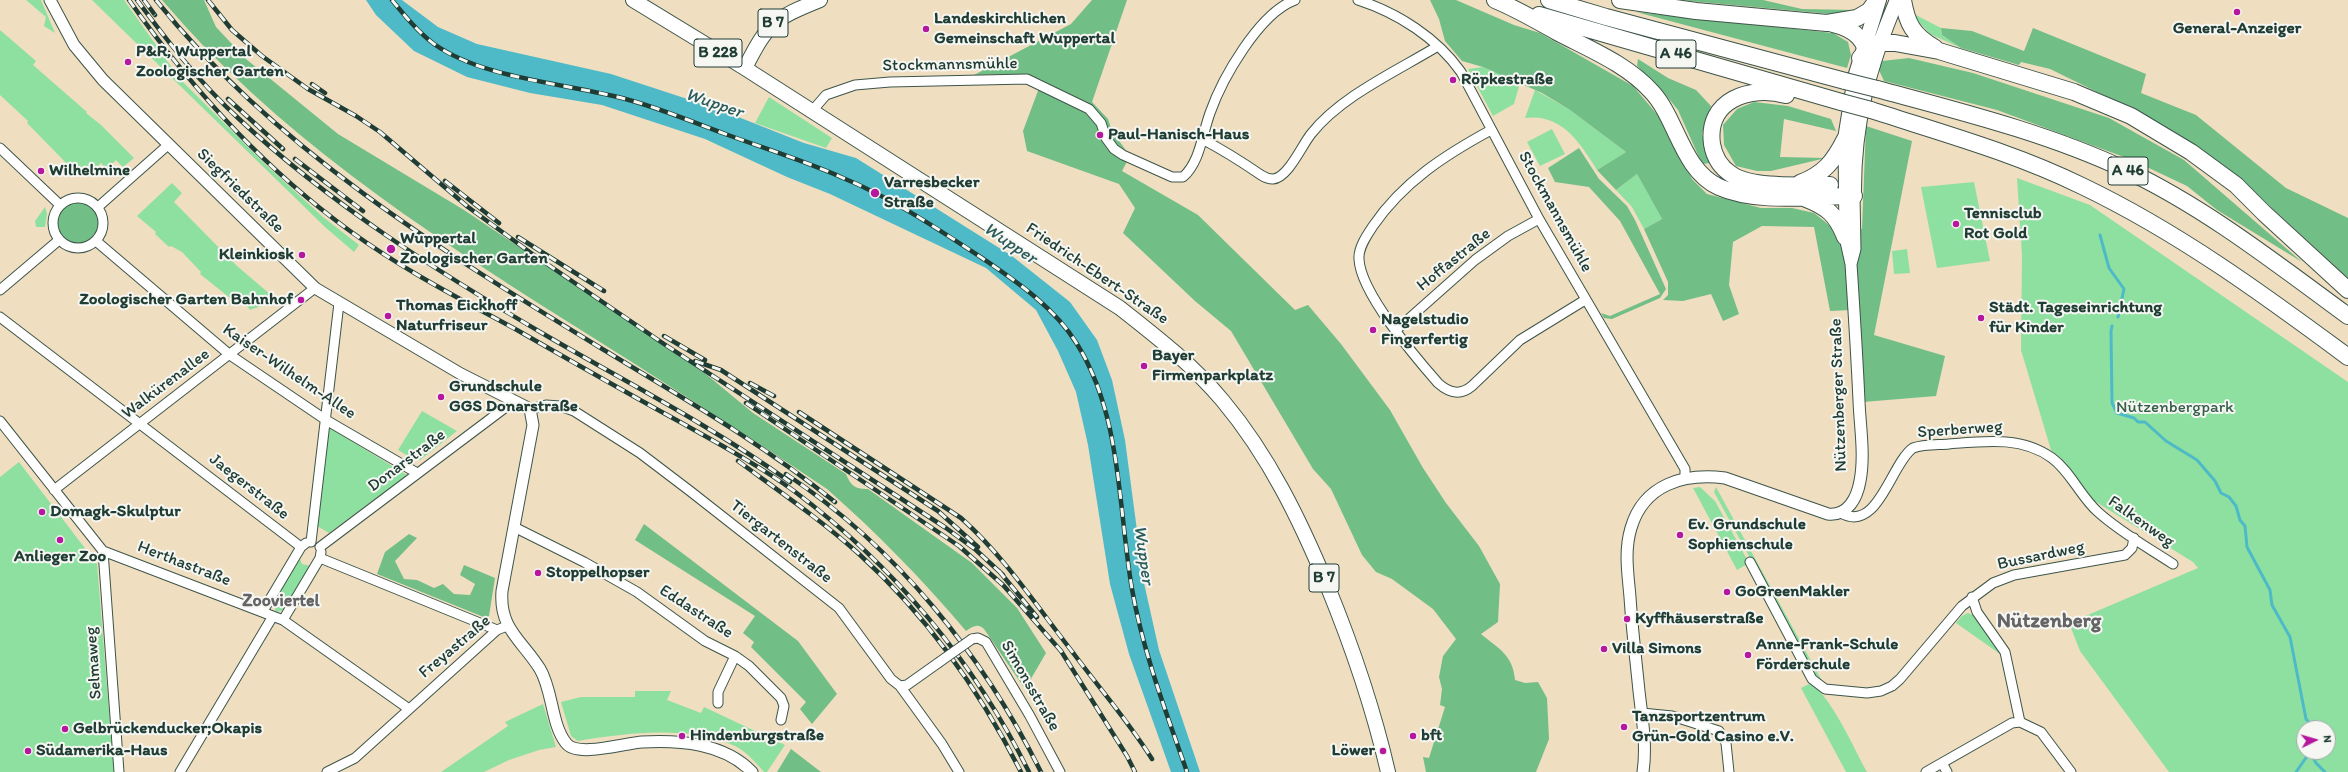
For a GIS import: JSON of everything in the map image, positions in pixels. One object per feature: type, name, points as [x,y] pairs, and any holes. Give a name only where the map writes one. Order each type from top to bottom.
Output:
[{"type":"highway","name":"A 46","points":[[1496,0],[1511,7],[1870,114],[1916,132],[1941,133],[2012,156],[2080,185],[2154,223],[2265,295],[2348,357]]},
{"type":"highway","name":"A 46","points":[[1549,0],[1606,17],[1877,89],[2037,135],[2127,171],[2206,215],[2348,316]]},
{"type":"highway","points":[[1620,0],[1696,11],[1827,23],[1854,31],[1869,52],[1895,43],[1939,51],[2074,92],[2144,124],[2191,152],[2236,185],[2269,218],[2348,290]]},
{"type":"highway","points":[[1827,23],[1843,21],[1860,16],[1869,11],[1878,0]]},
{"type":"highway","points":[[1904,0],[1906,14],[1914,31],[1921,40],[1939,51]]},
{"type":"highway","points":[[1511,7],[1597,53],[1640,80],[1664,108],[1692,163],[1708,180],[1718,187],[1751,195],[1798,190],[1849,191]]},
{"type":"highway","points":[[1840,106],[1767,92],[1739,96],[1727,104],[1716,117],[1711,136],[1713,149],[1717,159],[1731,175],[1746,181],[1798,190],[1832,213],[1839,222],[1845,237]]},
{"type":"highway","points":[[1798,190],[1810,179],[1825,170],[1837,154],[1845,139]]},
{"type":"main road","name":"Friedrich-Ebert-Straße","points":[[633,0],[745,68],[1120,308],[1184,360],[1223,402],[1267,462],[1304,531],[1355,656],[1370,700],[1388,772]]},
{"type":"main road","name":"B 7","points":[[745,68],[772,23],[784,14],[820,0]]},
{"type":"main road","name":"Nützenberger Straße","points":[[1849,191],[1878,0]]},
{"type":"main road","name":"Nützenberger Straße","points":[[1845,139],[1852,94],[1869,52],[1897,0]]},
{"type":"street","name":"Siegfriedstraße","points":[[50,0],[66,33],[83,57],[168,145],[315,288],[461,374],[530,409]]},
{"type":"street","name":"Stockmannsmühle","points":[[812,111],[826,95],[855,85],[890,82],[1027,80],[1089,108],[1100,123],[1106,138],[1114,149],[1134,160],[1172,177],[1183,177],[1190,170],[1214,105],[1239,57],[1274,12],[1295,0]]},
{"type":"street","name":"Stockmannsmühle","points":[[1358,0],[1379,7],[1398,17],[1452,58],[1461,72],[1539,219],[1685,469],[1685,477]]},
{"type":"street","points":[[1202,139],[1238,158],[1262,176],[1272,179],[1280,177],[1288,170],[1312,133],[1329,116],[1377,82],[1438,46]]},
{"type":"street","points":[[1491,130],[1438,161],[1400,194],[1367,235],[1358,258],[1360,268],[1367,283],[1395,331],[1438,383],[1445,389],[1459,392],[1466,391],[1472,386],[1520,340],[1585,300]]},
{"type":"street","name":"Nützenberger Straße","points":[[1845,139],[1855,249],[1851,264]]},
{"type":"street","points":[[98,207],[168,145]]},
{"type":"street","points":[[0,148],[60,205]]},
{"type":"street","name":"Nützenberger Straße","points":[[1841,513],[1848,507],[1856,494],[1862,467],[1851,264],[1845,237],[1849,191]]},
{"type":"street","points":[[80,197],[92,201],[98,207],[104,224],[96,241],[89,246],[75,248],[59,240],[54,230],[53,221],[60,205],[67,200],[80,197]]},
{"type":"street","name":"Hoffastraße","points":[[1395,331],[1475,260],[1508,236],[1539,219]]},
{"type":"street","points":[[0,290],[59,240]]},
{"type":"street","name":"Kaiser-Wilhelm-Allee","points":[[96,241],[230,355],[326,420],[417,473]]},
{"type":"street","name":"Walkürenallee","points":[[54,490],[315,288]]},
{"type":"street","points":[[310,542],[339,303]]},
{"type":"street","name":"Jaegerstraße","points":[[0,317],[301,547]]},
{"type":"street","name":"Donarstraße","points":[[320,547],[514,401]]},
{"type":"street","name":"Tiergartenstraße","points":[[530,409],[546,405],[560,406],[574,411],[640,453],[839,608],[891,679],[900,686],[942,744],[959,772]]},
{"type":"street","name":"Freyastraße","points":[[327,772],[354,758],[502,628],[501,601],[533,424],[530,409]]},
{"type":"street","name":"Herthastraße","points":[[0,421],[90,537],[103,551],[263,611],[283,620],[409,709]]},
{"type":"street","name":"Sperberweg","points":[[1841,513],[1848,517],[1856,517],[1870,511],[1885,491],[1905,455],[1918,446],[1991,440],[2015,443],[2041,452],[2062,467]]},
{"type":"street","name":"Falkenweg","points":[[2062,467],[2097,511],[2172,564]]},
{"type":"street","points":[[1643,772],[1645,751],[1626,562],[1627,546],[1631,527],[1647,500],[1664,486],[1685,477],[1725,478],[1828,514],[1841,513]]},
{"type":"street","name":"Eddastraße","points":[[514,528],[584,562],[637,592],[705,641],[735,656],[749,666],[781,698],[784,706],[781,720]]},
{"type":"street","name":"Bussardweg","points":[[1750,562],[1812,679],[1825,688],[1866,693],[1892,686],[1972,597],[1993,583],[2014,575],[2125,555],[2132,548],[2134,538]]},
{"type":"street","points":[[263,611],[301,547],[310,542]]},
{"type":"street","points":[[283,620],[320,558],[320,547],[310,542]]},
{"type":"street","name":"Selmaweg","points":[[103,551],[119,772]]},
{"type":"street","points":[[320,558],[502,628],[542,672],[560,731],[566,744],[572,749],[585,750],[648,742],[698,745],[722,751],[734,756],[752,772]]},
{"type":"street","points":[[1972,597],[1977,612],[2005,652],[2020,722]]},
{"type":"street","points":[[180,772],[273,616]]},
{"type":"street","name":"Simonsstraße","points":[[900,686],[907,685],[972,639],[981,639],[986,642],[1030,716],[1060,772]]},
{"type":"street","name":"Eddastraße","points":[[718,703],[718,692],[735,656]]},
{"type":"street","points":[[1642,714],[1672,716],[1719,732],[1726,743],[1729,772]]},
{"type":"street","points":[[1926,772],[2012,723],[2020,722],[2041,732],[2071,772]]},
{"type":"street","points":[[1942,763],[1947,772]]},
{"type":"green space","points":[[26,0],[41,0],[55,33],[44,26],[46,17]]},
{"type":"green space","points":[[92,0],[124,0],[180,79],[267,166],[323,217],[359,245],[354,252],[325,227]]},
{"type":"green space","points":[[162,0],[204,0],[216,27],[246,59],[338,134],[464,210],[695,365],[753,413],[846,474],[854,486],[868,489],[972,563],[1017,608],[1046,653],[1025,689],[984,629],[980,626],[975,626],[966,631],[899,557],[827,489],[697,403],[456,250],[351,175],[300,135],[252,93],[205,48]]},
{"type":"green space","points":[[1092,0],[1127,0],[1092,102],[1108,119],[1112,131],[1130,156],[1122,171],[1198,215],[1295,310],[1308,305],[1341,344],[1390,410],[1423,468],[1446,503],[1479,546],[1500,584],[1498,622],[1481,634],[1508,658],[1514,671],[1515,680],[1525,683],[1538,682],[1547,698],[1549,739],[1536,772],[1426,772],[1423,757],[1429,758],[1445,707],[1440,705],[1442,689],[1439,677],[1443,656],[1456,639],[1433,609],[1392,579],[1376,572],[1362,555],[1331,489],[1313,469],[1231,331],[1195,301],[1123,233],[1135,208],[1119,184],[1027,151],[1023,131],[1042,80],[1023,74],[974,75],[1071,24]]},
{"type":"green space","points":[[1430,0],[1456,0],[1514,25],[1540,33],[1633,86],[1666,125],[1692,179],[1707,194],[1761,208],[1792,208],[1814,213],[1833,228],[1862,229],[1866,126],[1912,141],[1874,335],[1945,356],[1936,396],[1863,402],[1851,310],[1830,311],[1814,227],[1762,226],[1733,242],[1729,285],[1739,314],[1723,321],[1711,294],[1683,301],[1663,300],[1668,295],[1668,282],[1644,229],[1662,219],[1637,174],[1616,190],[1597,170],[1626,152],[1570,110],[1542,93],[1483,67],[1462,61],[1445,41],[1439,19]]},
{"type":"green space","points":[[1679,0],[1763,0],[1802,9],[1855,10],[1830,14]]},
{"type":"green space","points":[[1636,12],[1833,33],[1848,42],[1851,55],[1847,68]]},
{"type":"green space","points":[[1914,14],[1941,28],[1942,35],[1961,48],[1930,34],[1918,21],[1912,18]]},
{"type":"green space","points":[[1941,28],[1972,31],[2024,51],[2033,28],[2146,74],[2141,93],[2196,115],[2286,188],[2348,218],[2348,278],[2247,185],[2202,150],[2144,115],[2050,69],[2021,62],[2019,65],[1961,48],[1942,35]]},
{"type":"green space","points":[[0,30],[36,61],[33,65],[87,112],[86,113],[101,125],[134,158],[123,167],[116,160],[107,169],[101,163],[87,177],[74,171],[27,123],[28,121],[0,95]]},
{"type":"green space","points":[[1909,58],[1973,73],[2109,118],[2184,160],[2302,262],[2217,210],[2187,186],[2132,160],[1997,110],[1884,81],[1878,68],[1882,61]]},
{"type":"green space","points":[[1638,59],[1668,78],[1696,90],[1711,106],[1702,134],[1710,163],[1702,164],[1678,110],[1660,88],[1637,66]]},
{"type":"green space","points":[[1483,67],[1520,83],[1514,104],[1493,116],[1468,69]]},
{"type":"green space","points":[[1535,90],[1570,110],[1626,152],[1597,170],[1577,140],[1560,125],[1549,120],[1525,118]]},
{"type":"green space","points":[[769,97],[832,138],[826,148],[755,123]]},
{"type":"green space","points":[[1754,102],[1788,106],[1831,119],[1836,131],[1784,119],[1780,157],[1826,158],[1771,171],[1757,171],[1736,166],[1724,145],[1723,125],[1737,109]]},
{"type":"green space","points":[[1552,129],[1565,154],[1540,166],[1527,142]]},
{"type":"green space","points":[[1579,148],[1599,179],[1627,206],[1635,220],[1666,289],[1660,298],[1612,319],[1604,318],[1601,313],[1610,316],[1660,294],[1620,221],[1589,187],[1555,182],[1548,168]]},
{"type":"green space","points":[[1637,174],[1662,219],[1644,229],[1632,207],[1616,190]]},
{"type":"green space","name":"Nützenbergpark","points":[[2017,178],[2090,205],[2348,382],[2348,772],[2169,772],[2080,651],[2069,623],[2198,568],[2193,562],[2088,497],[2066,463],[2051,450],[2021,350],[2022,256]]},
{"type":"green space","name":"Tennisclub Rot Gold","points":[[1974,182],[1990,261],[1937,268],[1921,187]]},
{"type":"green space","points":[[172,183],[182,193],[174,202],[237,266],[277,300],[250,310],[245,303],[242,305],[237,300],[235,302],[200,274],[201,272],[182,252],[171,246],[169,247],[155,234],[156,232],[137,216]]},
{"type":"green space","points":[[78,202],[93,208],[99,223],[93,238],[78,244],[63,238],[57,223],[63,208]]},
{"type":"green space","points":[[45,207],[47,214],[45,227],[36,227],[35,221]]},
{"type":"green space","points":[[1907,249],[1910,273],[1894,274],[1892,251]]},
{"type":"green space","points":[[422,411],[457,431],[420,460],[415,460],[398,450]]},
{"type":"green space","points":[[330,428],[407,475],[329,533],[317,526]]},
{"type":"green space","points":[[19,462],[97,564],[114,772],[0,772],[0,477]]},
{"type":"green space","points":[[1700,487],[1715,501],[1749,563],[1737,570],[1693,488]]},
{"type":"green space","points":[[1716,487],[1822,681],[1815,677],[1714,492]]},
{"type":"green space","points":[[644,524],[798,641],[837,694],[812,724],[800,709],[806,702],[751,647],[754,642],[743,633],[755,616],[635,540]]},
{"type":"green space","points":[[409,534],[417,538],[395,561],[404,579],[417,580],[434,588],[443,584],[454,594],[470,595],[475,584],[460,575],[464,565],[495,578],[489,616],[486,618],[377,574],[385,552]]},
{"type":"green space","points":[[299,557],[302,564],[311,566],[285,610],[276,612],[273,603]]},
{"type":"green space","points":[[1968,613],[1975,616],[2000,654],[1956,623],[1962,616]]},
{"type":"green space","points":[[1809,684],[1813,684],[1822,693],[1843,726],[1867,772],[1846,772],[1801,688]]},
{"type":"green space","points":[[635,691],[671,691],[667,700],[701,713],[704,707],[785,745],[767,772],[764,772],[739,748],[717,739],[698,735],[657,733],[616,735],[578,741],[571,736],[561,702],[581,697],[635,697]]},
{"type":"green space","points":[[543,704],[556,747],[539,750],[509,760],[484,772],[441,772],[508,726],[505,722]]},
{"type":"green space","points":[[791,749],[821,772],[777,772]]},
{"type":"water","points":[[366,0],[402,0],[438,27],[477,44],[611,74],[718,109],[804,143],[856,158],[1012,256],[1070,302],[1097,340],[1112,380],[1125,440],[1144,583],[1159,650],[1200,772],[1171,772],[1129,654],[1110,584],[1088,445],[1076,392],[1058,351],[1036,310],[986,268],[830,194],[787,177],[705,139],[602,105],[530,93],[467,77],[414,51],[376,15]]},
{"type":"waterway","points":[[2100,235],[2109,268],[2124,289],[2118,317]]},
{"type":"waterway","points":[[2112,326],[2112,403],[2117,413],[2134,418],[2138,422],[2145,422],[2166,441],[2197,460],[2215,481],[2221,493],[2229,497],[2236,506],[2240,520],[2245,526],[2247,547],[2270,590],[2272,605],[2290,637],[2307,720]]},
{"type":"waterway","points":[[2296,772],[2304,760]]},
{"type":"waterway","points":[[2314,760],[2325,772]]},
{"type":"railway","points":[[129,0],[177,64],[230,125],[287,181],[350,231],[390,258],[432,283],[709,438],[780,481],[830,520],[865,551],[897,583],[957,654],[1007,731],[1029,772]]},
{"type":"railway","points":[[137,0],[185,62],[224,105],[273,149],[347,208],[426,262],[506,312],[701,424],[790,482]]},
{"type":"railway","points":[[144,0],[155,15]]},
{"type":"railway","points":[[156,0],[203,54],[254,104],[308,150],[364,194],[483,275],[751,441],[835,502]]},
{"type":"railway","points":[[208,0],[232,30],[262,56],[308,89],[356,116],[380,132],[468,207],[531,253],[664,344],[946,528],[976,550],[1003,575]]},
{"type":"railway","points":[[392,0],[417,29],[434,44],[477,66],[528,79],[629,100],[800,161],[861,186],[897,204],[932,225],[1008,276],[1046,307],[1068,331],[1077,344],[1092,372],[1103,401],[1116,463],[1127,558],[1142,636],[1163,704],[1187,772]]},
{"type":"railway","points":[[312,84],[325,93]]},
{"type":"railway","points":[[228,99],[283,149]]},
{"type":"railway","points":[[295,159],[363,211]]},
{"type":"railway","points":[[445,181],[499,223]]},
{"type":"railway","points":[[518,237],[604,291]]},
{"type":"railway","points":[[664,336],[705,360]]},
{"type":"railway","points":[[695,361],[721,370],[938,511],[978,547]]},
{"type":"railway","points":[[750,383],[774,396]]},
{"type":"railway","points":[[746,403],[959,546],[1003,585],[1061,651],[1127,756],[1135,772]]},
{"type":"railway","points":[[799,412],[961,518],[977,533],[1007,566],[1124,719],[1152,759]]},
{"type":"railway","points":[[738,461],[845,541],[907,602],[950,656],[988,712],[1021,772]]},
{"type":"railway","points":[[786,474],[826,503],[864,535],[900,570],[933,606],[964,645],[992,686],[1018,728],[1041,772]]},
{"type":"railway","points":[[999,571],[1037,617]]},
{"type":"place","name":"General-Anzeiger","points":[[2237,12]]},
{"type":"place","name":"Landeskirchlichen Gemeinschaft Wuppertal","points":[[926,29]]},
{"type":"place","name":"P&R, Wuppertal Zoologischer Garten","points":[[128,62]]},
{"type":"place","name":"Röpkestraße","points":[[1453,80]]},
{"type":"place","name":"Paul-Hanisch-Haus","points":[[1100,135]]},
{"type":"place","name":"Wilhelmine","points":[[41,171]]},
{"type":"place","name":"Varresbecker Straße","points":[[875,193]]},
{"type":"place","name":"Tennisclub Rot Gold","points":[[1956,224]]},
{"type":"place","name":"Wuppertal Zoologischer Garten","points":[[391,249]]},
{"type":"place","name":"Kleinkiosk","points":[[302,255]]},
{"type":"place","name":"Zoologischer Garten Bahnhof","points":[[301,300]]},
{"type":"place","name":"Thomas Eickhoff Naturfriseur","points":[[388,316]]},
{"type":"place","name":"Städt. Tageseinrichtung für Kinder","points":[[1981,318]]},
{"type":"place","name":"Nagelstudio Fingerfertig","points":[[1373,330]]},
{"type":"place","name":"Bayer Firmenparkplatz","points":[[1144,366]]},
{"type":"place","name":"Grundschule GGS Donarstraße","points":[[441,397]]},
{"type":"place","name":"Domagk-Skulptur","points":[[42,512]]},
{"type":"place","name":"Ev. Grundschule Sophienschule","points":[[1680,535]]},
{"type":"place","name":"Anlieger Zoo","points":[[60,540]]},
{"type":"place","name":"Stoppelhopser","points":[[538,573]]},
{"type":"place","name":"GoGreenMakler","points":[[1727,592]]},
{"type":"place","name":"Kyffhäuserstraße","points":[[1627,619]]},
{"type":"place","name":"Villa Simons","points":[[1604,649]]},
{"type":"place","name":"Anne-Frank-Schule Förderschule","points":[[1748,655]]},
{"type":"place","name":"Tanzsportzentrum Grün-Gold Casino e.V.","points":[[1624,727]]},
{"type":"place","name":"Gelbrückenducker;Okapis","points":[[65,729]]},
{"type":"place","name":"Hindenburgstraße","points":[[682,736]]},
{"type":"place","name":"bft","points":[[1413,736]]},
{"type":"place","name":"Südamerika-Haus","points":[[28,751]]},
{"type":"place","name":"Löwer","points":[[1383,751]]},
{"type":"district","name":"Zooviertel","points":[[281,601]]},
{"type":"district","name":"Nützenberg","points":[[2049,622]]},
{"type":"water label","name":"Wupper","points":[[714,104]]},
{"type":"water label","name":"Wupper","points":[[1010,244]]},
{"type":"water label","name":"Wupper","points":[[1143,555]]}]
